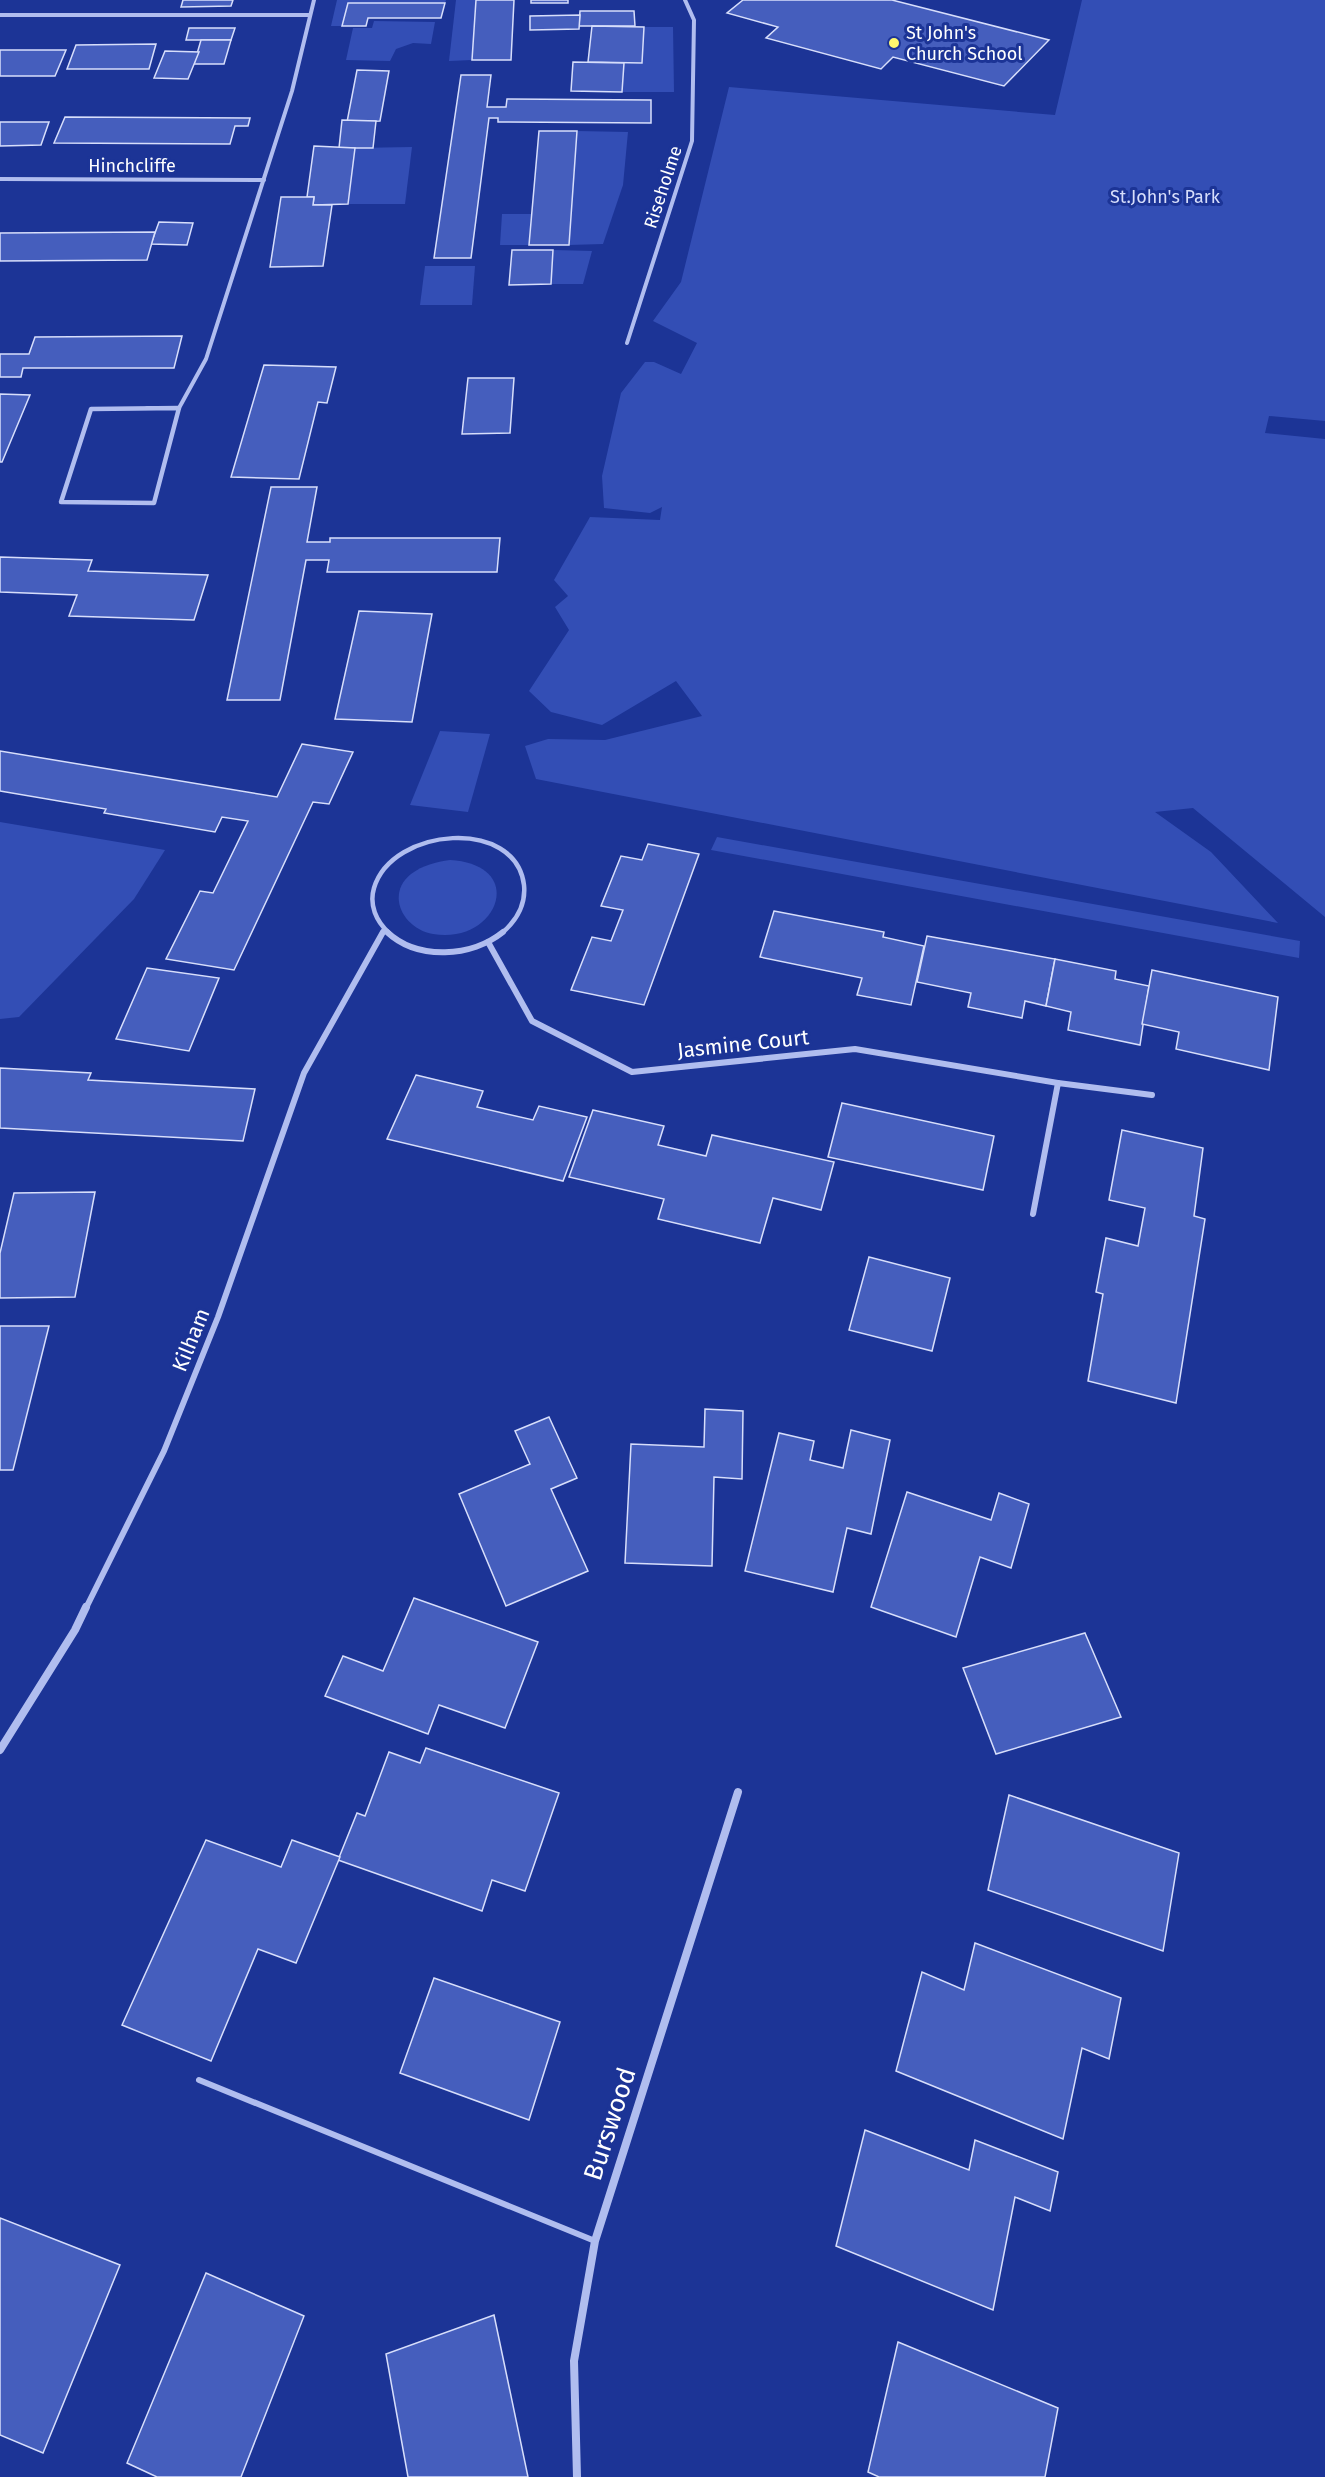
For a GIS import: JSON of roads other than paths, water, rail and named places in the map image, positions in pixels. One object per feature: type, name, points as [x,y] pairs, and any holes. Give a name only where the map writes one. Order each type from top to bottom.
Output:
[{"type":"street","points":[[179,408],[91,409],[61,502],[153,503],[179,408],[206,359],[264,180],[292,91],[314,0]]},
{"type":"street","name":"Riseholme","points":[[627,343],[692,141],[694,20],[685,0]]},
{"type":"street","points":[[0,15],[309,15]]},
{"type":"street","name":"Hinchcliffe","points":[[0,179],[264,180]]},
{"type":"street","points":[[444,838],[466,838],[490,844],[510,856],[522,872],[526,891],[521,910],[508,928],[488,942],[467,949],[443,952],[421,949],[400,942],[384,930],[374,914],[371,898],[375,881],[385,866],[400,853],[421,843],[444,838]]},
{"type":"street","name":"Kilham","points":[[0,1750],[75,1630],[164,1451],[218,1317],[304,1073],[384,930]]},
{"type":"street","name":"Jasmine Court","points":[[488,942],[532,1021],[632,1072],[855,1049],[1058,1083],[1152,1095]]},
{"type":"street","points":[[1033,1214],[1058,1083]]},
{"type":"street","name":"Burswood","points":[[577,2477],[574,2361],[595,2241],[738,1792]]},
{"type":"lane","points":[[199,2080],[595,2241]]},
{"type":"place","name":"St John's Church School","points":[[894,43]]},
{"type":"park label","name":"St.John's Park","points":[[1165,197]]}]
